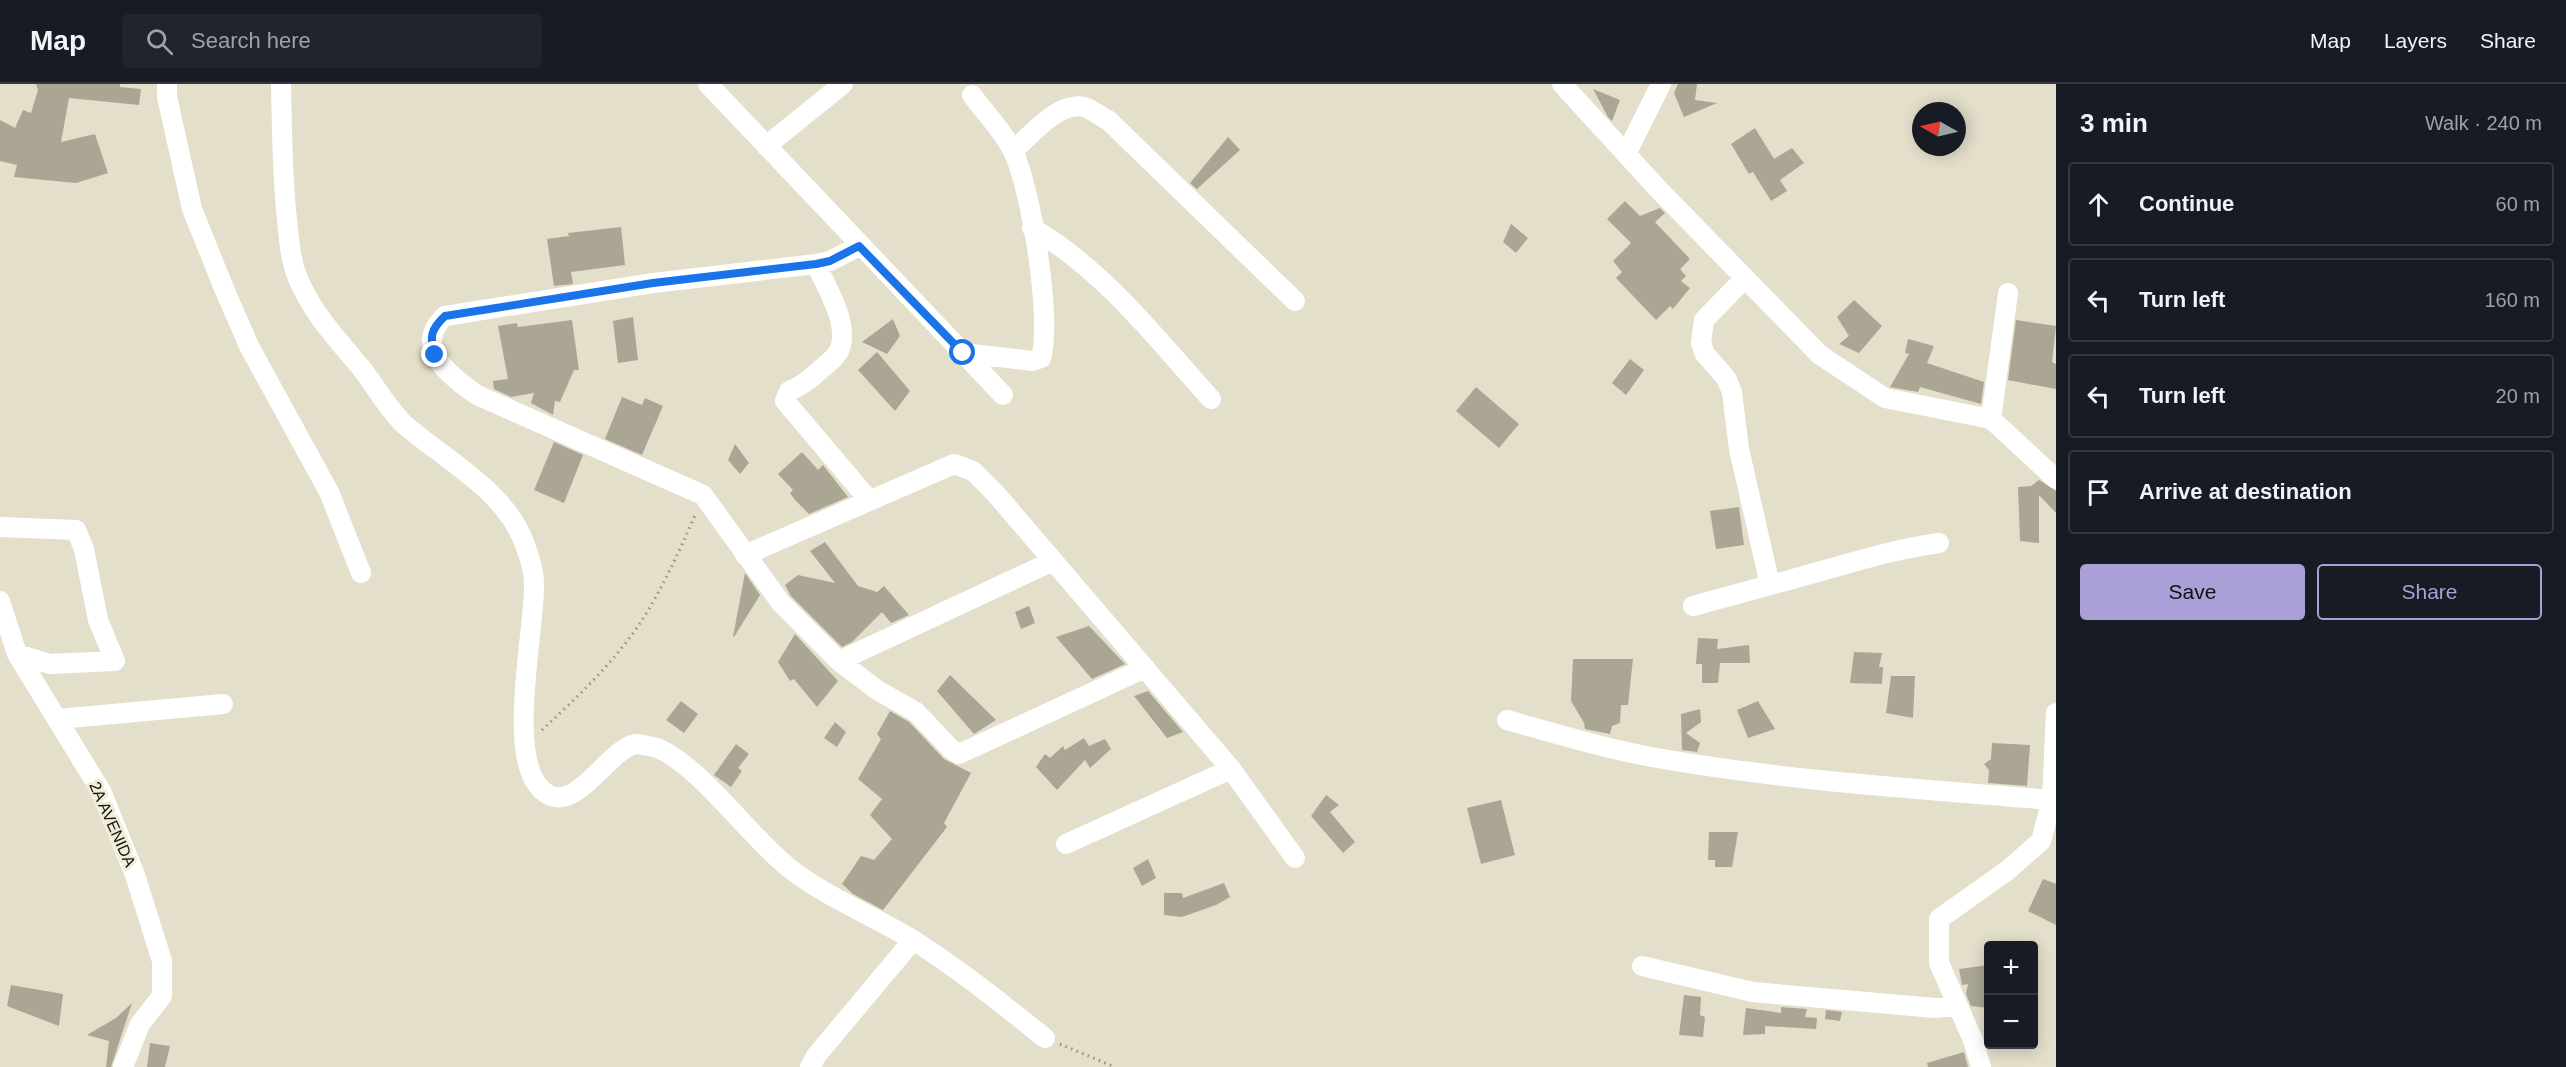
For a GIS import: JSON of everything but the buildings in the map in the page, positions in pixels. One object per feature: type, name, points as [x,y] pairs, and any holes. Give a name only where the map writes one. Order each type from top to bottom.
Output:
[{"type":"street","points":[[167,84],[167,97],[192,209],[250,348],[329,492],[361,573]]},
{"type":"street","points":[[281,84],[282,178],[291,258],[312,305],[403,423],[459,467],[509,512],[525,544],[535,582],[531,640],[522,706],[526,746],[533,780],[544,793],[559,796],[576,792],[620,752],[636,744],[656,748],[675,758],[758,841],[791,870],[913,940],[968,977],[1045,1038]]},
{"type":"street","points":[[708,84],[859,246],[1003,395]]},
{"type":"street","points":[[766,146],[843,84]]},
{"type":"street","points":[[1562,84],[1626,154],[1820,354],[1885,398],[1991,419],[2056,479]]},
{"type":"street","points":[[1626,154],[1661,84]]},
{"type":"street","points":[[963,353],[1033,361],[1041,358],[1045,344],[1044,297],[1032,228],[1013,151],[972,95]]},
{"type":"street","points":[[1013,151],[1057,112],[1071,107],[1086,107],[1108,120],[1295,301]]},
{"type":"street","points":[[1032,228],[1064,247],[1117,296],[1211,399]]},
{"type":"street","points":[[859,246],[830,261],[816,264],[653,283],[445,316],[434,326],[430,340],[435,355],[453,378],[477,395],[703,495],[781,603],[839,662],[877,690],[916,712],[951,749],[959,754],[1145,668]]},
{"type":"street","points":[[816,264],[835,306],[841,329],[841,345],[836,356],[804,384],[789,391],[785,401],[869,500]]},
{"type":"street","points":[[1745,278],[1704,320],[1701,343],[1705,354],[1726,378],[1732,392],[1738,449],[1770,585]]},
{"type":"street","points":[[1991,419],[2008,293]]},
{"type":"street","points":[[745,555],[954,464],[973,471],[1231,769],[1295,858]]},
{"type":"street","points":[[0,527],[76,530],[84,549],[98,620],[115,661],[50,664],[17,654]]},
{"type":"street","points":[[1693,606],[1834,569],[1876,554],[1939,543]]},
{"type":"street","points":[[839,662],[1053,561]]},
{"type":"street","name":"2A AVENIDA","points":[[0,601],[17,654],[101,791],[135,875],[162,961],[162,996],[140,1024],[123,1067]]},
{"type":"street","points":[[58,719],[223,704]]},
{"type":"street","points":[[1981,1067],[1973,1040],[1939,963],[1939,919],[2008,870],[2041,841],[2052,800],[2056,713]]},
{"type":"street","points":[[1507,720],[1587,743],[1668,760],[1806,779],[2052,800]]},
{"type":"street","points":[[1066,843],[1231,769]]},
{"type":"street","points":[[810,1067],[816,1056],[913,940]]},
{"type":"street","points":[[1642,966],[1753,992],[1935,1008],[1958,1006]]},
{"type":"path","points":[[526,746],[571,704],[615,655],[652,604],[703,495]]},
{"type":"path","points":[[1045,1038],[1115,1067]]},
{"type":"route","points":[[435,355],[430,340],[434,326],[445,316],[653,283],[816,264],[830,261],[859,246],[963,353]]}]
